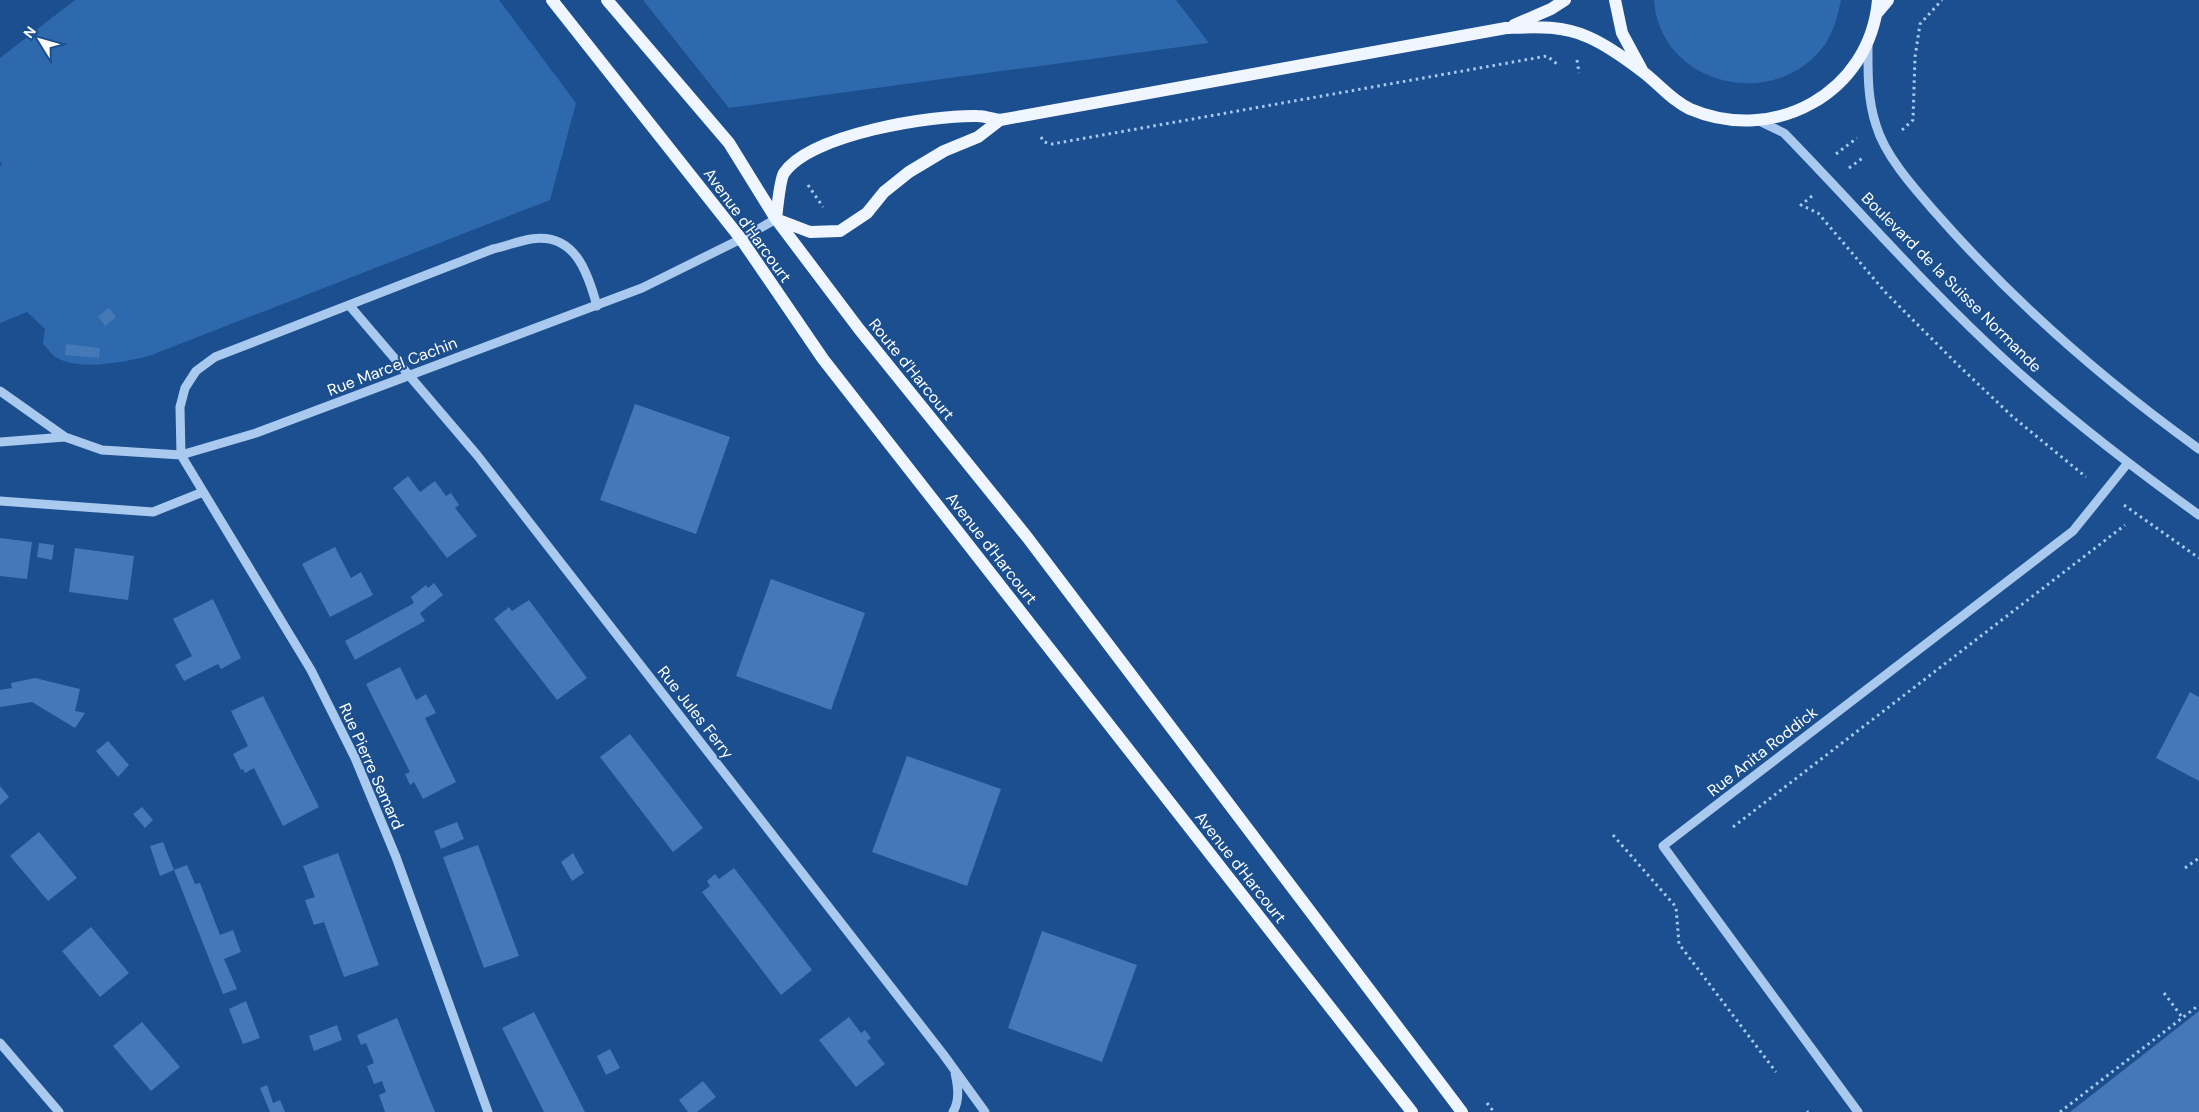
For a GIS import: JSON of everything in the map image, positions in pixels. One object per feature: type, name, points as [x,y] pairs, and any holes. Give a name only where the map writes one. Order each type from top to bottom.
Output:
[{"type":"main road","name":"Avenue d'Harcourt","points":[[552,0],[741,239],[823,358],[1412,1112]]},
{"type":"main road","name":"Avenue d'Harcourt","points":[[607,0],[729,143],[776,219]]},
{"type":"main road","points":[[1506,28],[1552,9],[1566,0]]},
{"type":"main road","points":[[1615,0],[1622,33],[1644,72]]},
{"type":"main road","points":[[1000,120],[978,137],[944,151],[909,172],[884,192],[867,213],[840,231],[810,232],[776,219],[783,175],[804,154],[849,136],[919,122],[978,116],[1000,120],[1506,28],[1554,27],[1572,32],[1604,45],[1644,72],[1670,98],[1690,108],[1718,119],[1759,121],[1795,112],[1822,98],[1849,73],[1868,42],[1877,13],[1878,0]]},
{"type":"main road","points":[[1877,13],[1888,0]]},
{"type":"main road","name":"Route d'Harcourt","points":[[776,219],[864,336],[1028,537]]},
{"type":"main road","name":"Avenue d'Harcourt","points":[[1028,537],[1462,1112]]},
{"type":"street","points":[[1868,42],[1869,96],[1876,125],[1881,138],[1909,182],[1994,276],[2050,328],[2145,410],[2199,449]]},
{"type":"street","name":"Boulevard de la Suisse Normande","points":[[1759,121],[1784,133],[2006,362],[2127,464],[2199,515]]},
{"type":"street","name":"Rue Marcel Cachin","points":[[0,442],[65,437],[102,450],[181,455],[256,433],[597,306],[651,284],[741,239],[776,219]]},
{"type":"street","points":[[181,455],[180,408],[185,388],[196,371],[215,357],[493,249],[531,239],[548,238],[563,244],[576,255],[589,277],[597,306]]},
{"type":"street","name":"Rue Jules Ferry","points":[[349,305],[477,455],[986,1112]]},
{"type":"street","points":[[0,391],[65,437]]},
{"type":"street","name":"Rue Pierre Semard","points":[[181,455],[311,670],[355,758],[396,857],[488,1112]]},
{"type":"street","name":"Rue Anita Roddick","points":[[1858,1112],[1663,846],[2073,531],[2127,464]]},
{"type":"street","points":[[0,501],[153,512],[204,492]]},
{"type":"street","points":[[0,1043],[59,1112]]},
{"type":"street","points":[[953,1112],[956,1107],[958,1087],[954,1071]]},
{"type":"path","points":[[1901,132],[1912,120],[1915,57],[1920,24],[1942,0]]},
{"type":"path","points":[[1030,114],[1044,142],[1052,144],[1547,56],[1557,64]]},
{"type":"path","points":[[1834,156],[1862,135]]},
{"type":"path","points":[[806,183],[824,208]]},
{"type":"path","points":[[1800,204],[1818,213],[1886,293],[2013,417],[2071,466]]},
{"type":"path","points":[[2136,513],[2199,558]]},
{"type":"path","points":[[1733,827],[2125,525]]},
{"type":"path","points":[[1613,835],[1676,907],[1679,944],[1776,1072]]},
{"type":"path","points":[[2185,868],[2199,858]]},
{"type":"path","points":[[2164,993],[2182,1017]]},
{"type":"path","points":[[2060,1112],[2199,1005]]},
{"type":"shaded area","points":[[75,0],[499,0],[576,103],[550,200],[149,356],[127,361],[87,365],[63,361],[54,356],[43,344],[45,329],[27,312],[0,323],[0,166],[2,164],[0,161],[0,58]]},
{"type":"shaded area","points":[[643,0],[1176,0],[1209,43],[729,108]]},
{"type":"shaded area","points":[[1654,0],[1841,0],[1829,38],[1805,65],[1780,78],[1752,83],[1724,80],[1698,70],[1677,53],[1661,30]]},
{"type":"building","points":[[109,308],[116,317],[105,326],[98,316]]},
{"type":"building","points":[[66,344],[100,348],[99,358],[65,355]]},
{"type":"building","points":[[635,404],[730,437],[696,534],[600,500]]},
{"type":"building","points":[[408,476],[420,492],[435,481],[446,496],[451,493],[459,505],[455,508],[477,536],[447,558],[393,488]]},
{"type":"building","points":[[0,538],[32,542],[27,579],[0,576]]},
{"type":"building","points":[[39,543],[54,545],[52,560],[37,557]]},
{"type":"building","points":[[335,547],[351,578],[361,572],[373,595],[330,617],[302,564]]},
{"type":"building","points":[[75,548],[134,556],[128,600],[69,592]]},
{"type":"building","points":[[771,579],[865,613],[831,710],[736,676]]},
{"type":"building","points":[[434,583],[443,595],[420,613],[425,621],[355,660],[345,641],[414,603],[411,597],[426,585],[428,588]]},
{"type":"building","points":[[213,599],[241,658],[221,669],[218,664],[184,681],[175,665],[192,656],[173,619]]},
{"type":"building","points":[[529,600],[587,678],[557,700],[494,619],[509,607],[512,611]]},
{"type":"building","points":[[400,667],[416,700],[426,694],[436,713],[425,718],[456,782],[423,799],[414,782],[410,785],[405,774],[410,772],[366,684]]},
{"type":"building","points":[[35,678],[80,689],[75,711],[85,713],[75,728],[32,702],[0,707],[0,690],[12,688],[11,683]]},
{"type":"building","points":[[2190,692],[2199,697],[2199,781],[2156,758]]},
{"type":"building","points":[[263,696],[319,807],[283,826],[254,768],[245,773],[243,769],[241,770],[233,754],[248,746],[231,711]]},
{"type":"building","points":[[630,734],[703,828],[673,852],[600,757]]},
{"type":"building","points":[[108,741],[129,765],[118,777],[96,751]]},
{"type":"building","points":[[907,756],[1001,789],[967,886],[872,852]]},
{"type":"building","points":[[0,786],[9,797],[0,805]]},
{"type":"building","points":[[142,807],[153,820],[145,828],[133,814]]},
{"type":"building","points":[[457,822],[464,839],[441,849],[434,831]]},
{"type":"building","points":[[39,832],[77,878],[48,901],[10,856]]},
{"type":"building","points":[[163,842],[174,870],[160,876],[150,846]]},
{"type":"building","points":[[478,845],[519,956],[484,968],[443,857]]},
{"type":"building","points":[[338,853],[379,965],[344,977],[324,922],[314,925],[305,900],[315,897],[303,866]]},
{"type":"building","points":[[573,853],[584,873],[572,881],[561,862]]},
{"type":"building","points":[[187,865],[195,884],[200,883],[220,935],[233,930],[241,952],[224,959],[237,989],[223,994],[174,870]]},
{"type":"building","points":[[734,868],[812,970],[781,995],[702,892],[710,886],[707,881],[715,874],[719,879]]},
{"type":"building","points":[[91,927],[129,973],[100,997],[62,951]]},
{"type":"building","points":[[1042,931],[1137,965],[1102,1062],[1008,1028]]},
{"type":"building","points":[[246,1001],[260,1038],[243,1044],[229,1009]]},
{"type":"building","points":[[2199,1011],[2199,1112],[2070,1112]]},
{"type":"building","points":[[534,1012],[585,1112],[544,1112],[502,1028]]},
{"type":"building","points":[[849,1017],[861,1033],[865,1030],[871,1038],[867,1041],[885,1064],[856,1087],[819,1040]]},
{"type":"building","points":[[397,1018],[435,1112],[385,1112],[379,1095],[386,1092],[382,1081],[374,1084],[367,1066],[374,1063],[366,1043],[361,1045],[357,1035]]},
{"type":"building","points":[[142,1022],[180,1067],[151,1091],[113,1046]]},
{"type":"building","points":[[337,1025],[342,1040],[314,1051],[309,1036]]},
{"type":"building","points":[[610,1049],[620,1068],[606,1075],[597,1056]]},
{"type":"building","points":[[703,1081],[716,1097],[697,1112],[688,1112],[679,1100]]},
{"type":"building","points":[[267,1085],[273,1103],[280,1100],[285,1112],[270,1112],[260,1088]]}]
